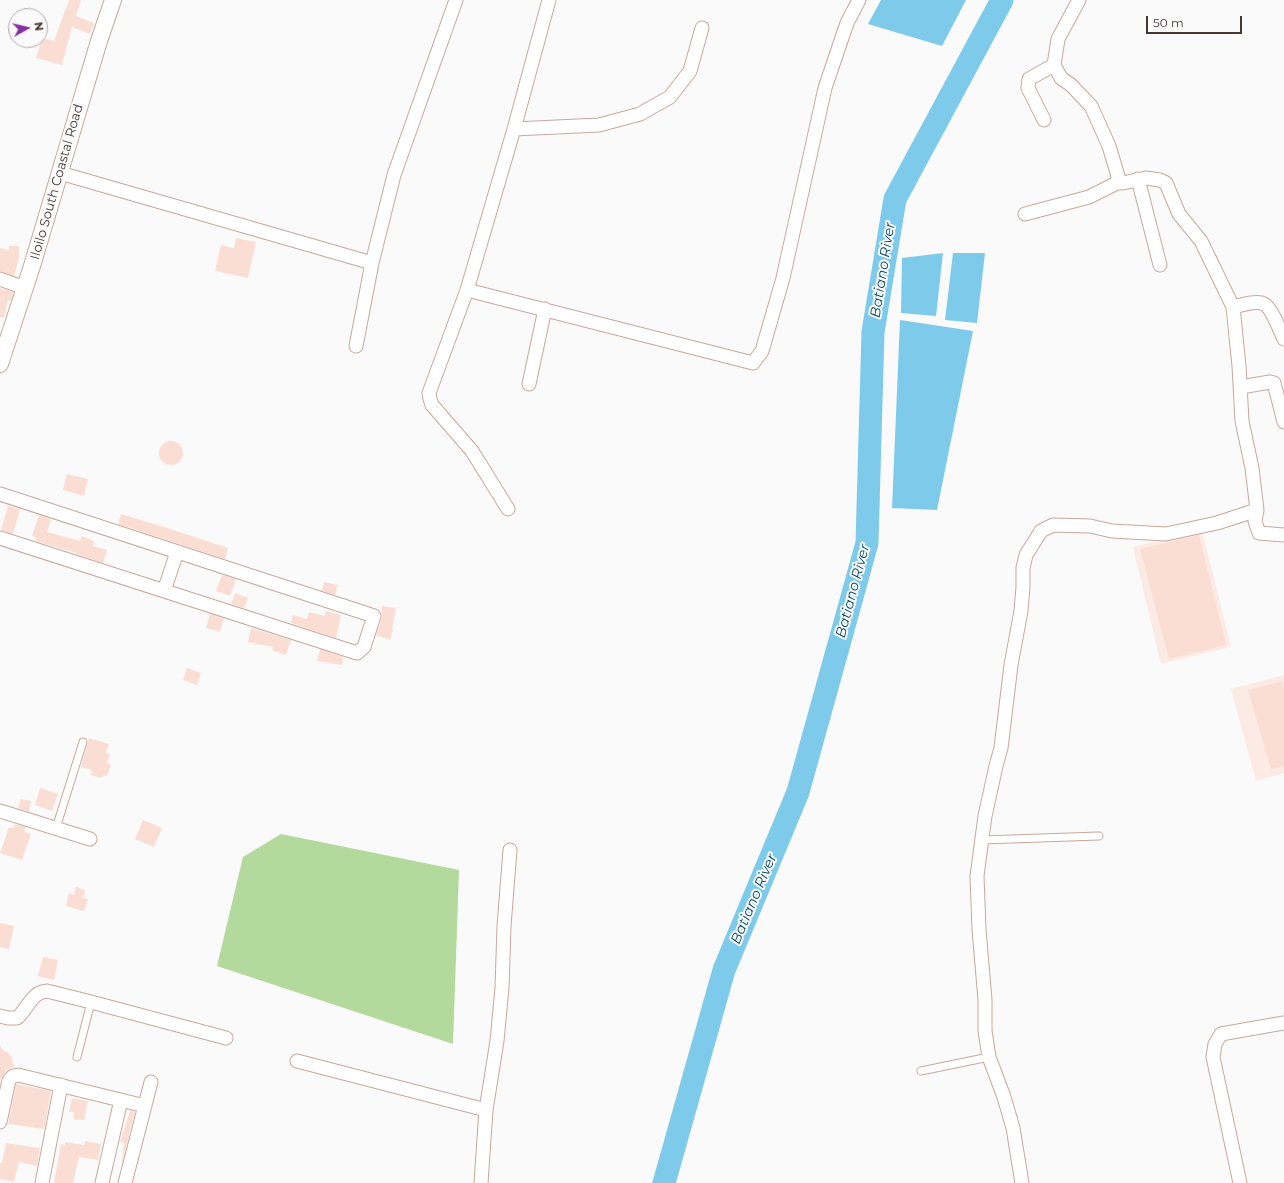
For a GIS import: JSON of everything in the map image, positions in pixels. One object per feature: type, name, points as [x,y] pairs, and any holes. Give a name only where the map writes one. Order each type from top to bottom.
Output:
[{"type":"street","name":"Iloilo South Coastal Road","points":[[0,364],[25,288],[99,41],[113,0]]},
{"type":"street","points":[[356,346],[372,263],[394,175],[456,0]]},
{"type":"street","points":[[508,509],[472,451],[432,405],[430,393],[467,290],[514,129],[549,0]]},
{"type":"street","points":[[467,290],[753,362],[762,351],[783,278],[826,88],[847,23],[859,0]]},
{"type":"street","points":[[1079,0],[1058,39],[1054,65],[1061,78],[1071,85],[1091,106],[1109,146],[1118,176],[1117,183]]},
{"type":"street","points":[[514,129],[599,125],[640,114],[670,97],[690,71],[702,28]]},
{"type":"street","points":[[1044,120],[1028,88],[1028,79],[1054,65]]},
{"type":"street","points":[[60,172],[372,263]]},
{"type":"street","points":[[1025,214],[1089,197],[1117,183],[1123,184],[1146,178],[1160,180],[1166,183],[1179,214],[1201,241],[1233,306],[1241,387],[1242,421],[1252,468],[1257,510],[1255,521],[1259,533],[1284,535]]},
{"type":"street","points":[[1138,179],[1160,265]]},
{"type":"street","points":[[0,280],[25,288]]},
{"type":"street","points":[[1233,306],[1250,303],[1263,304],[1269,309],[1284,339]]},
{"type":"street","points":[[529,384],[544,309]]},
{"type":"street","points":[[1241,387],[1270,382],[1274,383],[1284,422]]},
{"type":"street","points":[[0,494],[374,616],[364,647],[357,653],[0,538]]},
{"type":"street","points":[[1022,1183],[1013,1128],[1004,1097],[989,1057],[985,1031],[985,1000],[979,929],[978,876],[985,816],[1002,741],[1010,671],[1021,611],[1023,568],[1026,555],[1041,531],[1053,525],[1090,526],[1112,531],[1166,534],[1217,524],[1257,510]]},
{"type":"street","points":[[164,591],[177,552]]},
{"type":"street","points":[[0,811],[90,839]]},
{"type":"street","points":[[481,1183],[486,1110],[497,1041],[502,988],[504,926],[510,850]]},
{"type":"street","points":[[0,1016],[17,1018],[22,1014],[35,995],[41,991],[47,991],[226,1038]]},
{"type":"street","points":[[1240,1183],[1213,1057],[1215,1044],[1221,1034],[1284,1023]]},
{"type":"street","points":[[297,1061],[486,1110]]},
{"type":"street","points":[[0,1122],[9,1080],[13,1076],[18,1075],[145,1106]]},
{"type":"street","points":[[125,1183],[151,1082]]},
{"type":"street","points":[[42,1183],[61,1085]]},
{"type":"street","points":[[102,1183],[121,1100]]},
{"type":"lane","points":[[56,828],[83,742]]},
{"type":"lane","points":[[982,840],[1099,836]]},
{"type":"lane","points":[[77,1057],[91,1002]]},
{"type":"lane","points":[[921,1071],[989,1057]]},
{"type":"shaded area","points":[[1202,530],[1231,647],[1161,664],[1133,547]]},
{"type":"shaded area","points":[[1284,675],[1284,773],[1256,781],[1231,689]]},
{"type":"green space","points":[[281,834],[459,870],[453,1044],[217,966],[243,857]]},
{"type":"water","points":[[881,0],[966,0],[942,46],[868,24]]},
{"type":"water","points":[[943,253],[936,316],[901,313],[902,258]]},
{"type":"water","points":[[953,253],[985,253],[977,323],[945,320]]},
{"type":"water","points":[[900,320],[973,331],[937,510],[892,508]]},
{"type":"water","points":[[676,1138],[671,1183],[652,1183]]},
{"type":"building","points":[[69,0],[81,0],[76,16],[94,23],[90,34],[72,27],[62,65],[36,58],[39,48],[48,48],[48,40],[54,41]]},
{"type":"building","points":[[236,238],[256,242],[248,278],[215,271],[221,245],[234,248]]},
{"type":"building","points":[[9,246],[19,246],[19,257],[14,276],[0,271],[0,248],[9,250]]},
{"type":"building","points":[[0,288],[13,292],[11,301],[8,300],[4,318],[0,317]]},
{"type":"building","points":[[171,441],[176,442],[182,448],[182,458],[176,464],[171,465],[166,464],[160,458],[159,453],[160,448],[166,442]]},
{"type":"building","points":[[67,474],[88,479],[84,496],[63,490]]},
{"type":"building","points":[[8,506],[20,509],[13,534],[1,530]]},
{"type":"building","points":[[121,514],[228,548],[225,559],[118,524]]},
{"type":"building","points":[[39,515],[51,519],[47,532],[80,541],[82,536],[94,541],[93,546],[107,550],[103,563],[36,541],[37,538],[32,536]]},
{"type":"building","points":[[1199,535],[1226,645],[1169,659],[1140,549]]},
{"type":"building","points":[[222,575],[236,579],[230,596],[216,591]]},
{"type":"building","points":[[324,582],[338,585],[335,595],[322,591]]},
{"type":"building","points":[[235,593],[248,598],[244,608],[231,604]]},
{"type":"building","points":[[382,606],[396,608],[390,640],[376,635],[382,618]]},
{"type":"building","points":[[326,611],[341,615],[336,638],[291,623],[293,615],[307,619],[309,612],[325,616]]},
{"type":"building","points":[[210,614],[224,618],[220,632],[206,628]]},
{"type":"building","points":[[251,628],[291,640],[286,655],[272,650],[273,647],[248,642]]},
{"type":"building","points":[[320,649],[343,657],[342,665],[317,661]]},
{"type":"building","points":[[187,668],[201,673],[197,685],[183,680]]},
{"type":"building","points":[[1282,681],[1284,689],[1284,766],[1271,769],[1248,690]]},
{"type":"building","points":[[89,738],[109,744],[106,753],[110,754],[107,763],[111,764],[107,776],[103,775],[102,778],[90,775],[92,770],[81,767]]},
{"type":"building","points":[[40,788],[58,794],[52,811],[35,805]]},
{"type":"building","points":[[21,799],[31,801],[29,812],[18,808]]},
{"type":"building","points":[[143,820],[162,828],[154,847],[135,839]]},
{"type":"building","points":[[15,824],[26,827],[24,832],[31,834],[22,860],[0,853],[9,827],[13,828]]},
{"type":"building","points":[[76,887],[85,890],[83,898],[88,899],[84,911],[66,906],[69,893],[74,895]]},
{"type":"building","points":[[0,923],[14,926],[9,949],[0,947]]},
{"type":"building","points":[[43,957],[58,960],[54,980],[38,976]]},
{"type":"building","points":[[0,1046],[13,1058],[11,1060],[15,1066],[7,1070],[0,1080]]},
{"type":"building","points":[[16,1084],[51,1091],[44,1129],[8,1124]]},
{"type":"building","points":[[72,1098],[88,1101],[84,1120],[73,1119],[74,1112],[69,1112]]},
{"type":"building","points":[[130,1111],[135,1112],[121,1167],[124,1143],[120,1142]]},
{"type":"building","points":[[85,1141],[101,1144],[98,1160],[79,1157],[73,1183],[54,1183],[61,1144],[65,1145],[65,1142],[84,1145]]},
{"type":"building","points":[[6,1143],[40,1148],[37,1166],[19,1162],[14,1182],[0,1179],[0,1163],[2,1163]]},
{"type":"waterway","name":"Batiano River","points":[[664,1183],[724,970],[798,792],[867,543],[873,332],[895,199],[1002,0]]}]
